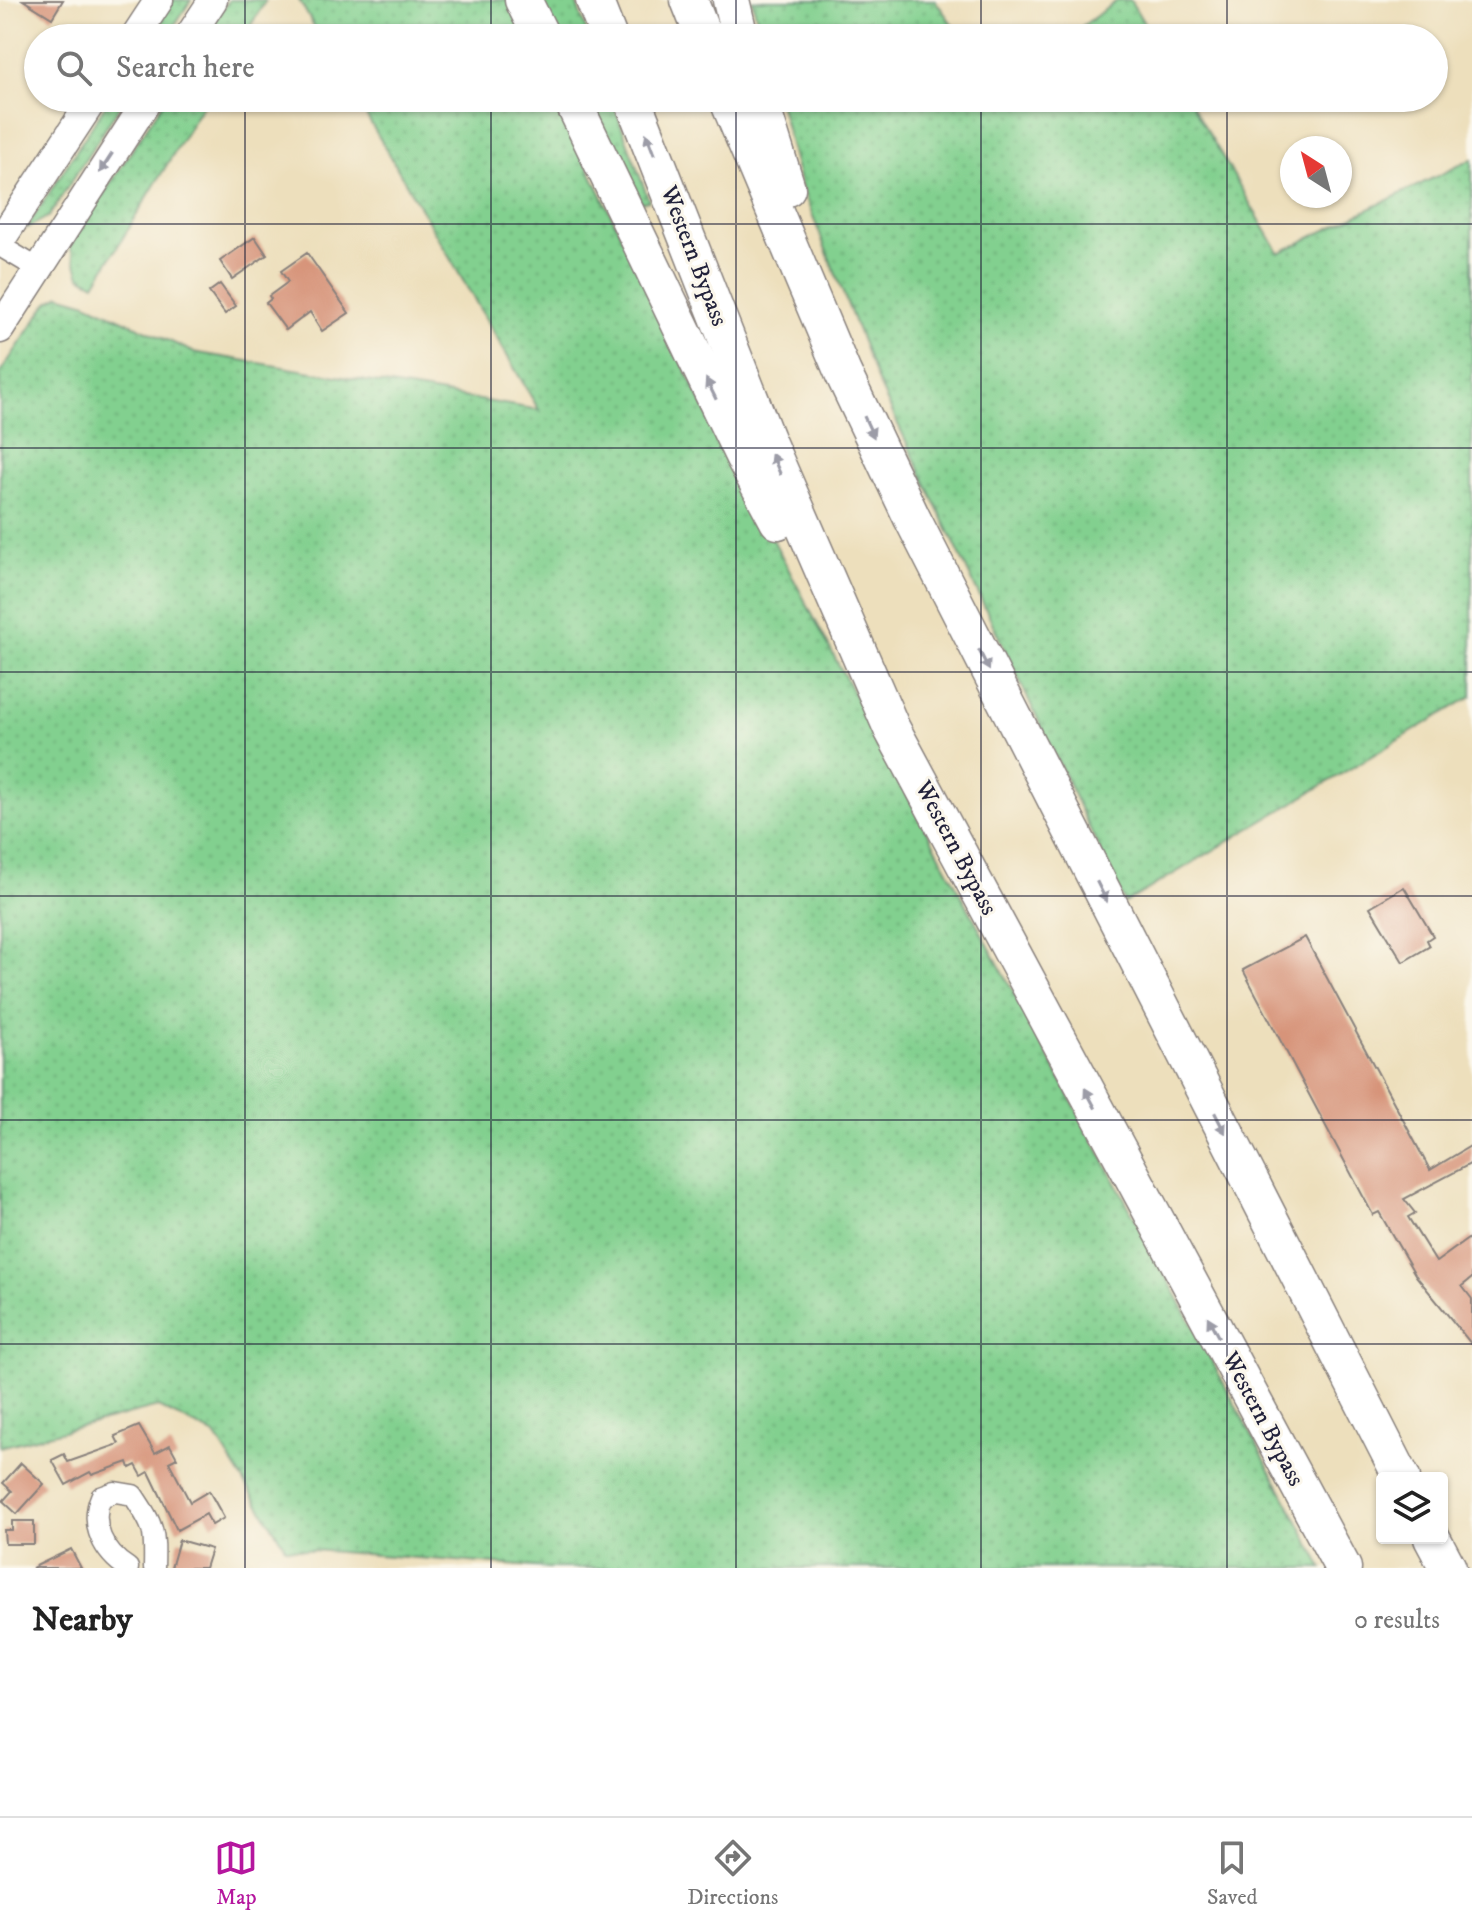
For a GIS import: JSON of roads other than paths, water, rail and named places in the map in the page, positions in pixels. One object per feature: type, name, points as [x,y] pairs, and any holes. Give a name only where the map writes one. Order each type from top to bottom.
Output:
[{"type":"highway","points":[[523,0],[535,24]]},
{"type":"highway","points":[[594,0],[603,24]]},
{"type":"highway","points":[[689,0],[698,24]]},
{"type":"highway","points":[[731,0],[737,24]]},
{"type":"highway","points":[[578,112],[743,456],[892,729]]},
{"type":"highway","name":"Western Bypass","points":[[638,112],[766,439],[892,729],[1343,1568]]},
{"type":"highway","points":[[733,112],[843,373],[919,532],[1399,1472]]},
{"type":"highway","points":[[763,112],[843,373]]},
{"type":"highway","points":[[1435,1544],[1448,1568]]},
{"type":"main road","points":[[143,24],[159,0]]},
{"type":"main road","points":[[197,24],[213,0]]},
{"type":"main road","points":[[0,243],[85,112]]},
{"type":"main road","points":[[0,329],[140,112]]},
{"type":"street","points":[[0,243],[37,268]]},
{"type":"street","points":[[128,1568],[109,1554],[95,1511],[101,1497],[115,1492],[133,1495],[154,1528],[157,1537],[154,1568]]}]
